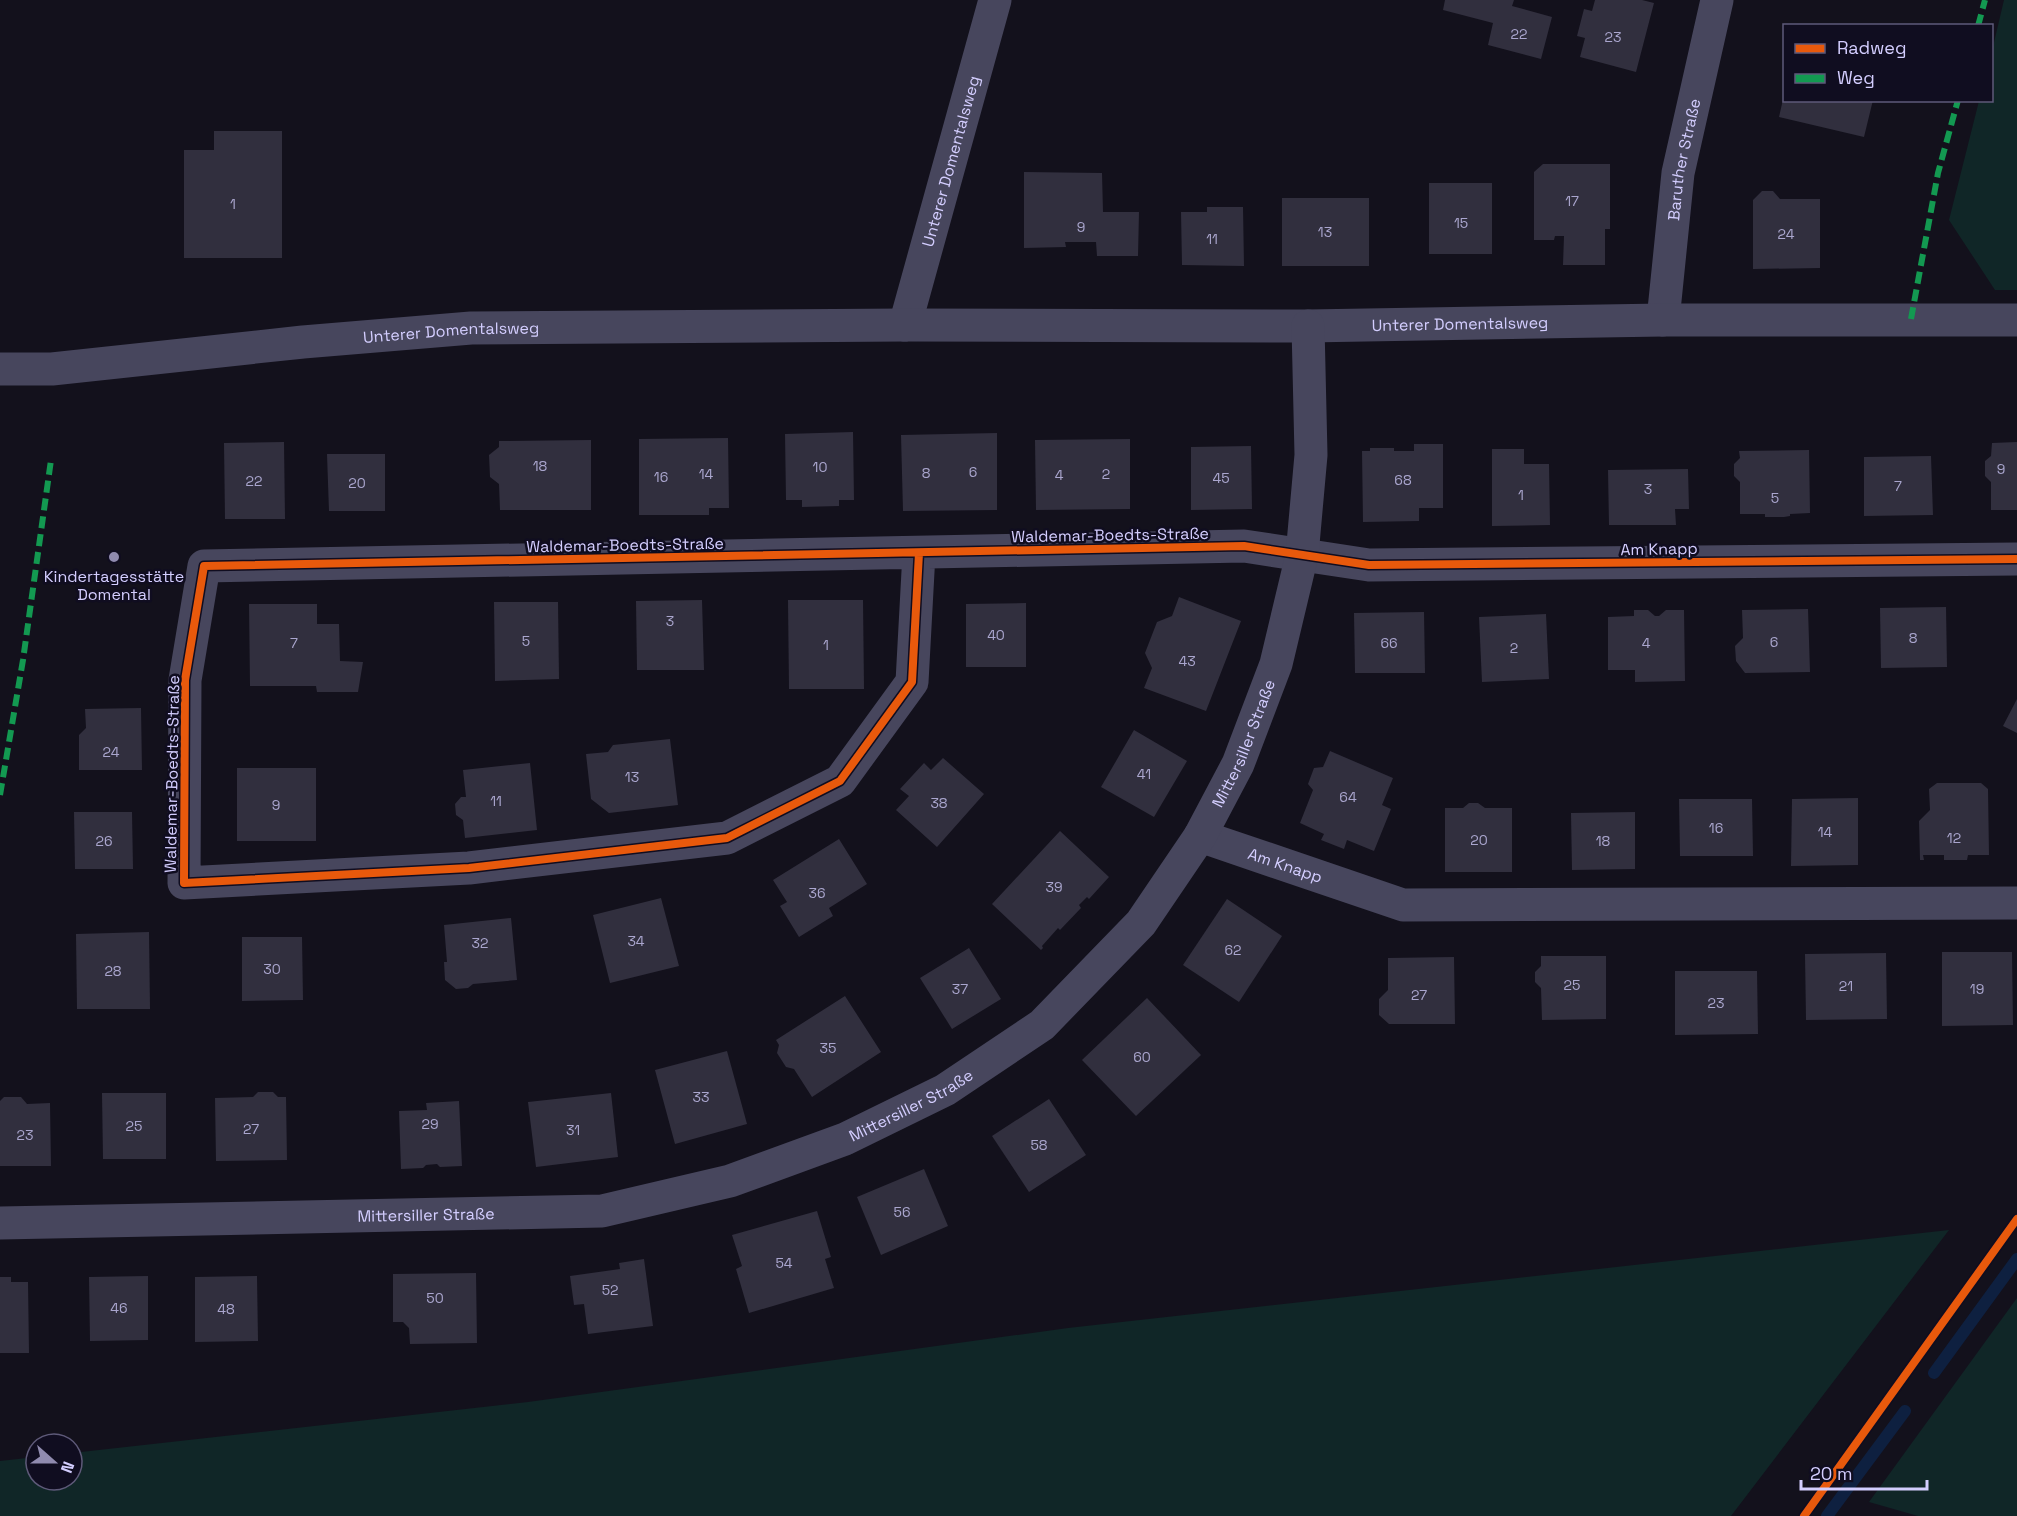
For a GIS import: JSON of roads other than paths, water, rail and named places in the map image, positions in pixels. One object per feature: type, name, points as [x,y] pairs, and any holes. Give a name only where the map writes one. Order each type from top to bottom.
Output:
[{"type":"street","name":"Unterer Domentalsweg","points":[[905,325],[995,0]]},
{"type":"street","name":"Baruther Straße","points":[[1663,320],[1678,173],[1717,0]]},
{"type":"street","name":"Unterer Domentalsweg","points":[[0,369],[52,369],[303,342],[471,328],[905,325],[1308,326],[1663,320],[2017,320]]},
{"type":"street","name":"Mittersiller Straße","points":[[0,1223],[602,1210],[730,1181],[845,1139],[945,1090],[1042,1025],[1141,922],[1200,836],[1238,764],[1276,664],[1302,555],[1311,455],[1308,326]]},
{"type":"street","name":"Waldemar-Boedts-Straße","points":[[919,553],[912,682],[840,782],[727,838],[469,868],[184,883],[185,680],[204,566],[1244,546],[1302,555]]},
{"type":"street","name":"Am Knapp","points":[[1302,555],[1369,565],[2017,559]]},
{"type":"street","name":"Am Knapp","points":[[1200,836],[1403,905],[2017,903]]},
{"type":"waterway","points":[[1934,1373],[2017,1259]]},
{"type":"waterway","points":[[1827,1516],[1905,1411]]},
{"type":"place","name":"Kindertagesstätte Domental","points":[[114,557]]}]
